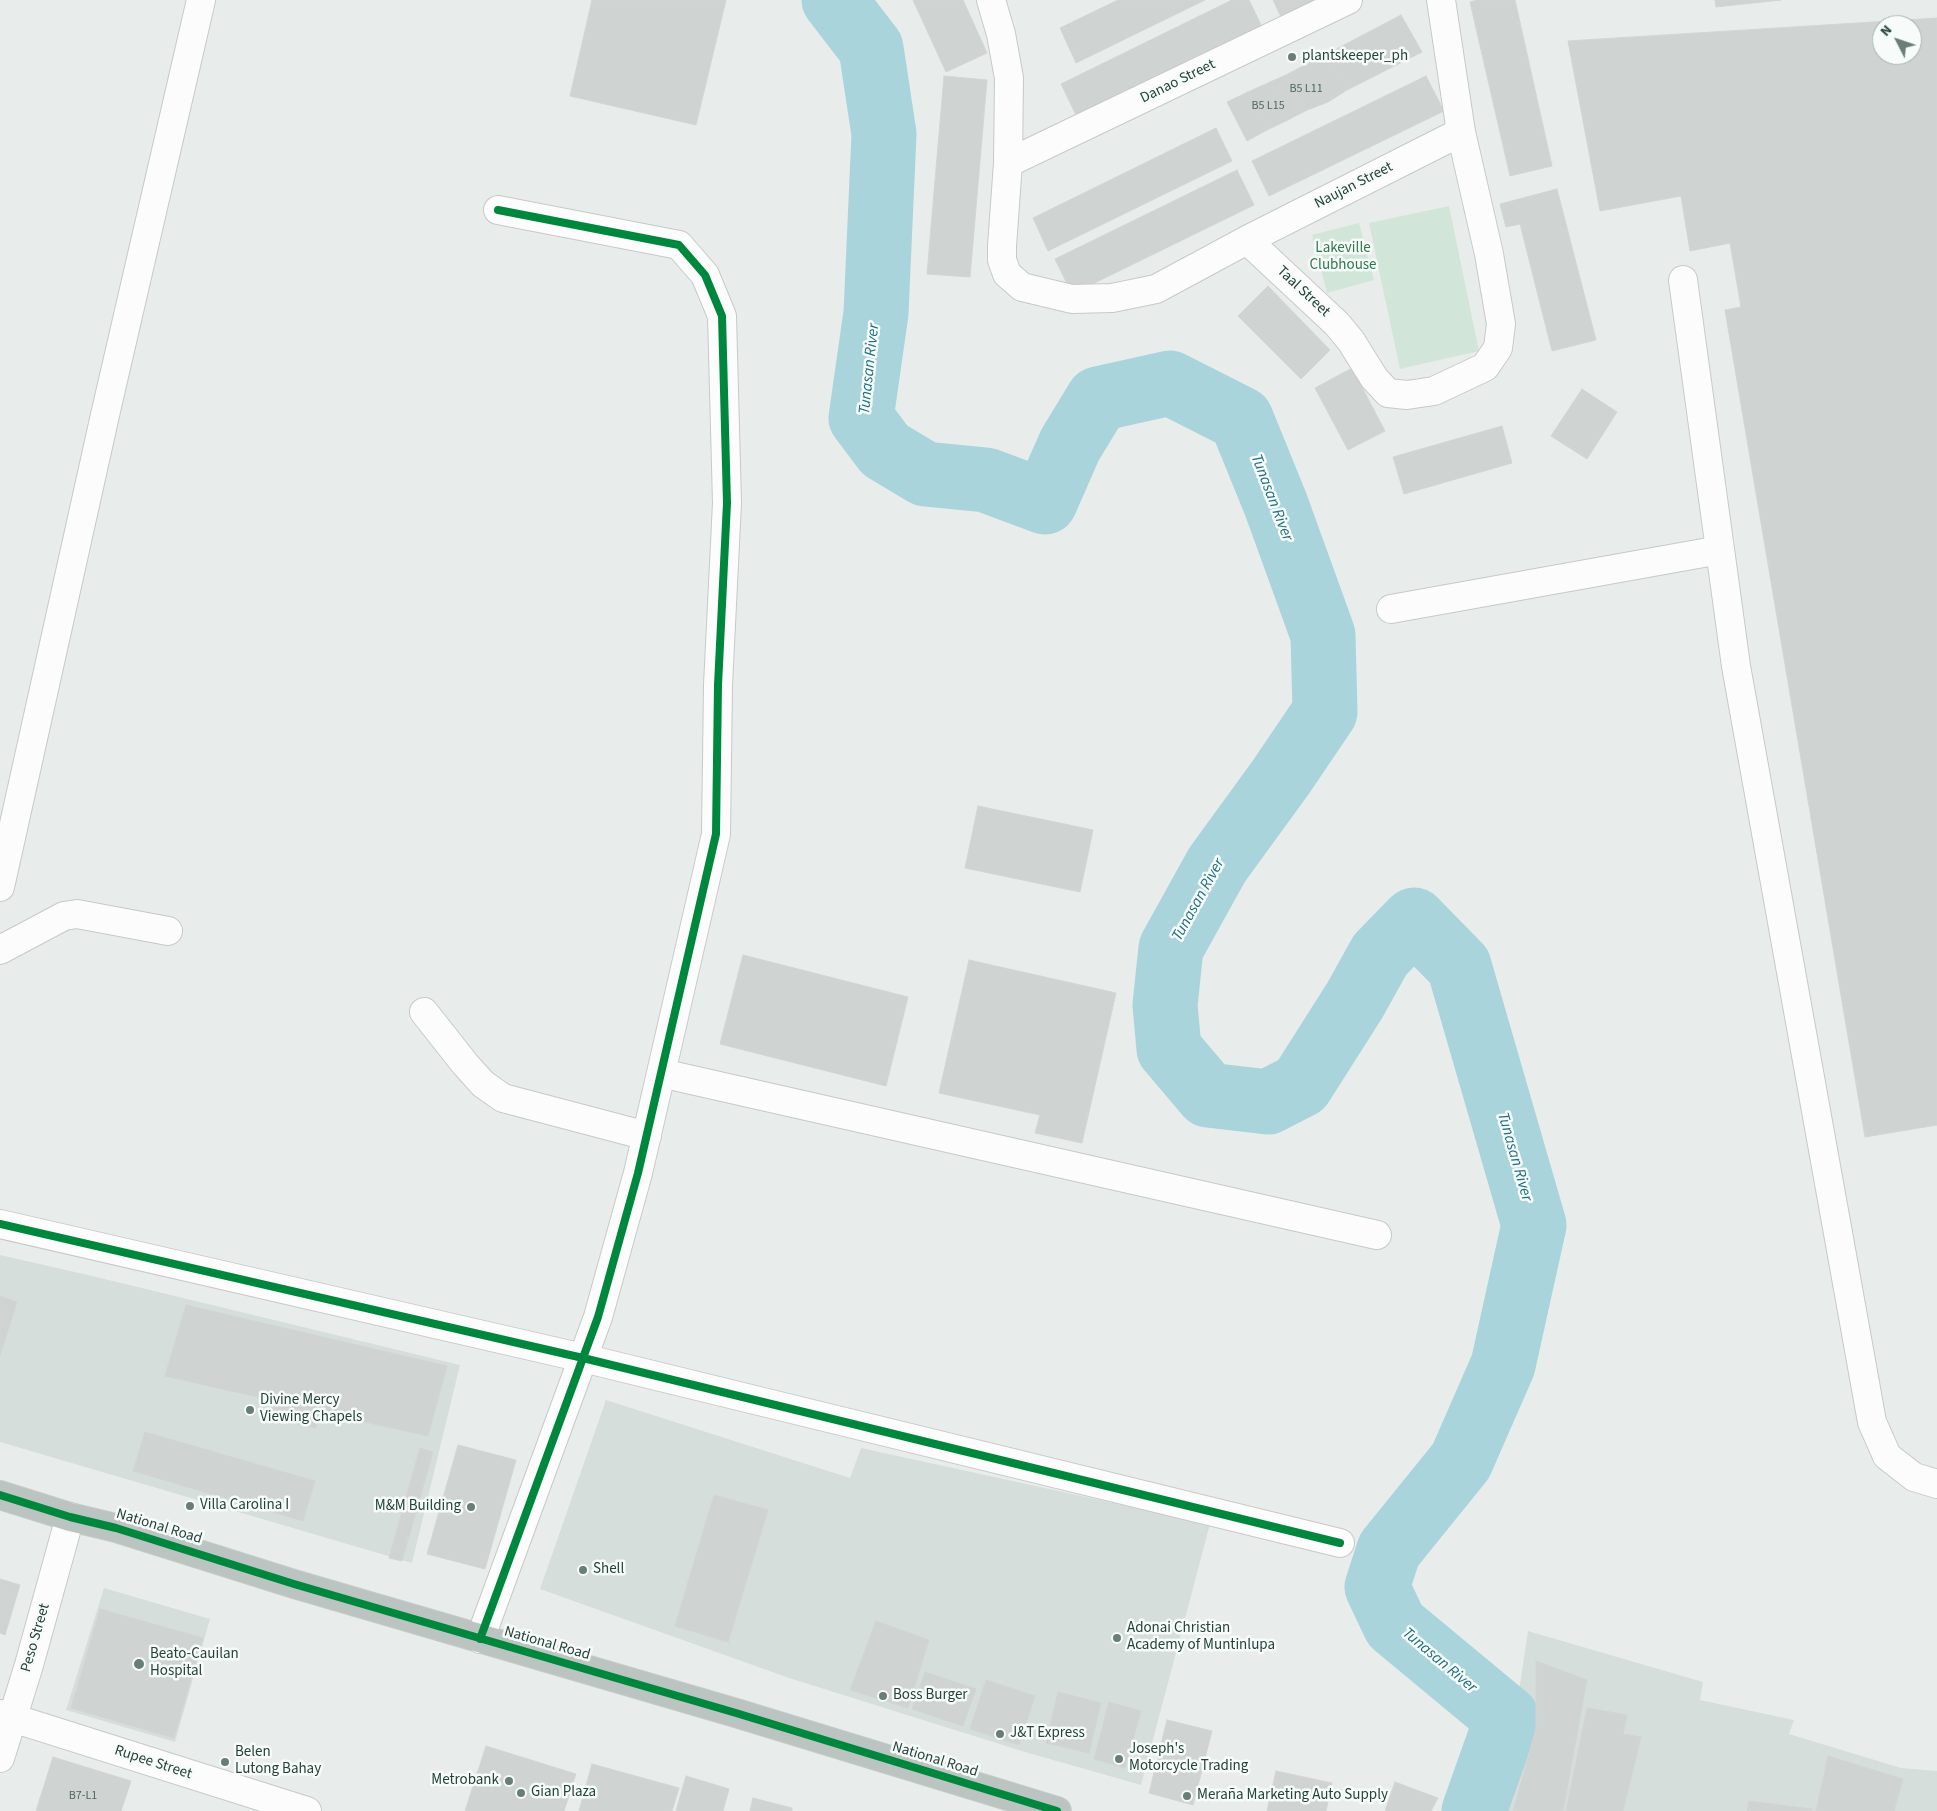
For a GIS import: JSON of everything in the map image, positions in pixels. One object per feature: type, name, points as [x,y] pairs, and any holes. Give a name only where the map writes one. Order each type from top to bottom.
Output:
[{"type":"highway","name":"National Road","points":[[0,1495],[70,1517],[116,1528],[294,1584],[736,1713],[999,1803],[1057,1811]]},
{"type":"street","points":[[0,887],[200,0]]},
{"type":"street","points":[[991,0],[1001,34],[1009,78],[1008,163],[1002,260],[1007,274],[1022,287],[1072,298],[1112,298],[1156,289],[1247,240]]},
{"type":"street","name":"Danao Street","points":[[1008,163],[1348,0]]},
{"type":"street","name":"Taal Street","points":[[1247,240],[1337,324],[1351,341],[1374,378],[1388,393],[1407,395],[1434,391],[1485,368],[1498,348],[1501,324],[1489,254],[1461,132],[1441,0]]},
{"type":"street","name":"Naujan Street","points":[[1247,240],[1461,132]]},
{"type":"street","points":[[480,1639],[598,1317],[638,1173],[716,834],[718,685],[727,503],[722,316],[705,275],[679,245],[498,210]]},
{"type":"street","points":[[1683,280],[1736,666],[1872,1422],[1887,1456],[1914,1477],[1937,1484]]},
{"type":"street","points":[[1391,609],[1720,550]]},
{"type":"street","points":[[0,950],[64,916],[77,914],[168,931]]},
{"type":"street","points":[[424,1012],[483,1084],[503,1098],[647,1136]]},
{"type":"street","points":[[661,1073],[1377,1235]]},
{"type":"street","points":[[0,1224],[584,1358],[1340,1542]]},
{"type":"street","name":"Peso Street","points":[[0,1758],[6,1716],[29,1665],[70,1517]]},
{"type":"street","name":"Rupee Street","points":[[6,1716],[243,1802],[307,1811]]},
{"type":"shaded area","name":"Divine Mercy Viewing Chapels","points":[[0,1255],[460,1365],[412,1563],[0,1442]]},
{"type":"shaded area","points":[[606,1400],[850,1478],[861,1448],[1210,1524],[1141,1785],[1025,1752],[789,1678],[540,1589]]},
{"type":"shaded area","name":"Beato-Cauilan Hospital","points":[[104,1588],[210,1619],[175,1742],[66,1710]]},
{"type":"shaded area","points":[[1528,1631],[1703,1682],[1700,1700],[1794,1720],[1789,1734],[1901,1768],[1937,1771],[1937,1811],[1501,1811]]},
{"type":"green space","points":[[1449,206],[1479,351],[1400,369],[1369,223]]},
{"type":"green space","name":"Lakeville Clubhouse","points":[[1359,223],[1374,280],[1327,293],[1312,235]]},
{"type":"building","points":[[592,0],[726,0],[696,125],[570,96]]},
{"type":"building","points":[[913,0],[963,0],[987,53],[946,72]]},
{"type":"building","points":[[1118,0],[1205,0],[1076,63],[1060,28]]},
{"type":"building","points":[[1232,0],[1249,0],[1263,29],[1078,119],[1061,84]]},
{"type":"building","points":[[1273,0],[1321,0],[1282,19]]},
{"type":"building","points":[[1477,0],[1515,0],[1552,166],[1510,176],[1470,2]]},
{"type":"building","points":[[1715,0],[1781,0],[1716,7]]},
{"type":"building","points":[[1401,15],[1422,52],[1347,90],[1325,55]]},
{"type":"building","points":[[1937,18],[1937,1125],[1865,1137],[1725,310],[1741,307],[1730,243],[1690,251],[1681,196],[1600,211],[1568,41],[1872,22],[1872,65],[1922,65],[1922,19]]},
{"type":"building","points":[[1325,55],[1347,90],[1328,102],[1305,65]]},
{"type":"building","points":[[1305,65],[1328,102],[1305,111],[1286,75]]},
{"type":"building","points":[[1286,75],[1305,111],[1288,120],[1270,82]]},
{"type":"building","points":[[944,76],[987,80],[970,277],[927,274]]},
{"type":"building","points":[[1426,76],[1444,111],[1269,196],[1252,161]]},
{"type":"building","points":[[1270,82],[1288,120],[1267,130],[1248,92]]},
{"type":"building","points":[[1248,92],[1267,130],[1247,141],[1227,102]]},
{"type":"building","points":[[1216,128],[1232,161],[1048,251],[1033,218]]},
{"type":"building","points":[[1237,170],[1254,205],[1072,294],[1055,259]]},
{"type":"building","points":[[1557,189],[1596,340],[1552,351],[1520,224],[1506,227],[1500,204]]},
{"type":"building","points":[[1268,286],[1330,350],[1301,379],[1238,316]]},
{"type":"building","points":[[1352,368],[1385,431],[1348,450],[1315,388]]},
{"type":"building","points":[[1582,389],[1617,412],[1587,459],[1551,436]]},
{"type":"building","points":[[1502,426],[1512,463],[1404,494],[1393,457]]},
{"type":"building","points":[[978,806],[1093,830],[1080,892],[965,868]]},
{"type":"building","points":[[743,955],[908,997],[886,1086],[720,1044]]},
{"type":"building","points":[[969,960],[1116,993],[1082,1143],[1035,1133],[1040,1115],[939,1093]]},
{"type":"building","points":[[0,1296],[17,1302],[0,1356]]},
{"type":"building","points":[[186,1305],[447,1366],[428,1436],[320,1412],[316,1428],[271,1418],[275,1401],[165,1376]]},
{"type":"building","points":[[145,1432],[315,1481],[303,1521],[133,1471]]},
{"type":"building","name":"M&M Building","points":[[458,1445],[516,1460],[485,1569],[427,1554]]},
{"type":"building","points":[[420,1448],[433,1452],[402,1561],[389,1558]]},
{"type":"building","points":[[714,1495],[768,1510],[728,1642],[675,1626]]},
{"type":"building","points":[[0,1579],[20,1585],[5,1635],[0,1633]]},
{"type":"building","name":"Beato-Cauilan Hospital","points":[[100,1609],[203,1638],[174,1738],[71,1708]]},
{"type":"building","points":[[876,1621],[929,1640],[908,1708],[850,1690]]},
{"type":"building","points":[[1536,1661],[1587,1680],[1563,1811],[1513,1811],[1536,1729]]},
{"type":"building","points":[[925,1672],[976,1689],[963,1726],[912,1709]]},
{"type":"building","points":[[986,1680],[1035,1696],[1019,1745],[970,1729]]},
{"type":"building","points":[[1058,1692],[1101,1703],[1089,1753],[1046,1743]]},
{"type":"building","points":[[1109,1702],[1141,1711],[1125,1768],[1094,1759]]},
{"type":"building","points":[[1587,1708],[1627,1715],[1623,1734],[1641,1737],[1623,1811],[1566,1811]]},
{"type":"building","points":[[1167,1720],[1212,1731],[1193,1805],[1149,1793]]},
{"type":"building","name":"Gian Plaza","points":[[486,1746],[576,1774],[564,1811],[465,1811]]},
{"type":"building","points":[[1828,1756],[1903,1779],[1894,1811],[1816,1811]]},
{"type":"building","points":[[53,1757],[131,1781],[121,1811],[36,1811]]},
{"type":"building","points":[[592,1764],[679,1788],[672,1811],[579,1811]]},
{"type":"building","points":[[1276,1771],[1332,1783],[1326,1811],[1267,1811]]},
{"type":"building","points":[[686,1776],[729,1789],[723,1811],[676,1811]]},
{"type":"building","points":[[1395,1782],[1438,1798],[1431,1811],[1385,1811]]},
{"type":"building","points":[[753,1798],[792,1808],[792,1811],[750,1811]]},
{"type":"building","points":[[1749,1801],[1812,1809],[1812,1811],[1747,1811]]},
{"type":"waterway","name":"Tunasan River","points":[[834,0],[871,48],[884,134],[876,313],[861,418],[885,450],[925,474],[986,480],[1045,502],[1070,445],[1098,399],[1170,383],[1241,419],[1276,505],[1323,635],[1325,712],[1281,777],[1217,865],[1171,948],[1165,1005],[1169,1049],[1208,1095],[1268,1102],[1301,1085],[1355,1000],[1380,955],[1414,920],[1459,966],[1534,1225],[1503,1365],[1461,1461],[1389,1550],[1377,1587],[1395,1625],[1507,1718],[1474,1811]]},
{"type":"cycle path","points":[[480,1639],[598,1317],[638,1173],[716,834],[718,685],[727,503],[722,316],[705,275],[679,245],[498,210]]},
{"type":"cycle path","points":[[0,1224],[583,1358],[1340,1543]]},
{"type":"cycle path","points":[[0,1495],[70,1517],[116,1528],[294,1584],[736,1713],[1057,1811]]},
{"type":"place","name":"plantskeeper_ph","points":[[1292,57]]},
{"type":"place","name":"Divine Mercy Viewing Chapels","points":[[250,1410]]},
{"type":"place","name":"Villa Carolina I","points":[[190,1506]]},
{"type":"place","name":"M&M Building","points":[[471,1507]]},
{"type":"place","name":"Shell","points":[[583,1570]]},
{"type":"place","name":"Adonai Christian Academy of Muntinlupa","points":[[1117,1638]]},
{"type":"place","name":"Beato-Cauilan Hospital","points":[[139,1664]]},
{"type":"place","name":"Boss Burger","points":[[883,1696]]},
{"type":"place","name":"J&T Express","points":[[1000,1734]]},
{"type":"place","name":"Joseph's Motorcycle Trading","points":[[1119,1759]]},
{"type":"place","name":"Belen Lutong Bahay","points":[[225,1762]]},
{"type":"place","name":"Metrobank","points":[[509,1781]]},
{"type":"place","name":"Gian Plaza","points":[[521,1793]]},
{"type":"place","name":"Meraña Marketing Auto Supply","points":[[1187,1796]]}]
